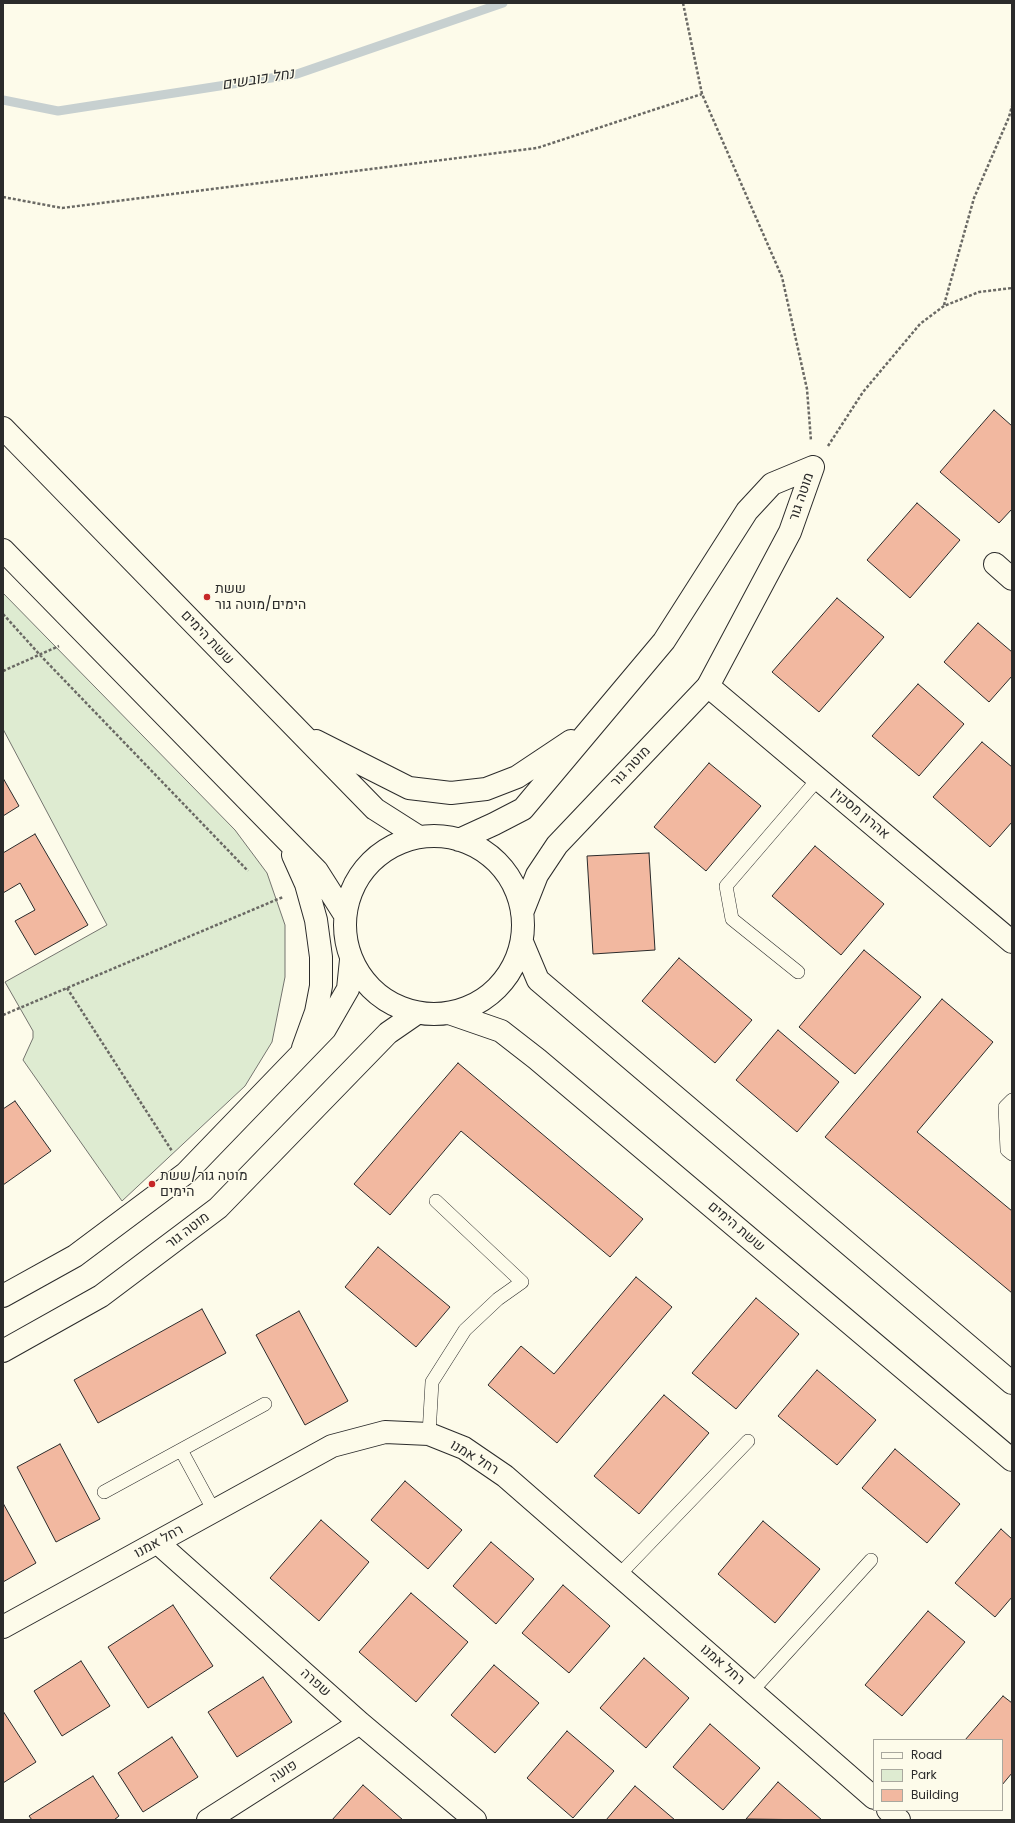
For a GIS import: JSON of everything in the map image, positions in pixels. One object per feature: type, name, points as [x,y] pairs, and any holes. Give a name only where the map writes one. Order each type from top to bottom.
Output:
[{"type":"street","name":"ששת הימים","points":[[3,428],[375,810],[419,837]]},
{"type":"street","name":"מוטה גור","points":[[522,913],[537,875],[557,845],[708,686],[790,532],[814,468]]},
{"type":"street","name":"מוטה גור","points":[[459,840],[523,809],[664,641],[747,511],[772,484],[814,468]]},
{"type":"street","points":[[3,550],[317,871],[345,915]]},
{"type":"street","points":[[995,564],[1012,579]]},
{"type":"street","name":"אהרון מסקין","points":[[708,686],[1012,942]]},
{"type":"street","points":[[301,734],[409,788],[451,793],[486,788],[517,777],[592,727]]},
{"type":"street","points":[[439,836],[459,840],[482,850],[501,867],[516,889],[522,913],[522,942],[513,968],[497,989],[474,1005],[449,1013],[433,1015],[417,1013],[390,1003],[366,985],[351,960],[345,938],[345,915],[352,887],[369,864],[392,846],[419,837],[439,836]]},
{"type":"street","points":[[287,841],[307,887],[316,920],[321,957],[321,986],[316,1012],[300,1054]]},
{"type":"street","points":[[522,942],[538,980],[1012,1383]]},
{"type":"street","points":[[3,1296],[75,1256],[186,1173],[325,1029],[348,989],[351,960]]},
{"type":"street","name":"מוטה גור","points":[[3,1351],[101,1296],[218,1208],[388,1033],[417,1013]]},
{"type":"street","name":"ששת הימים","points":[[449,1013],[501,1031],[537,1059],[1012,1460]]},
{"type":"street","name":"רחל אמנו","points":[[3,1627],[332,1446],[385,1432],[429,1434],[464,1448],[505,1476],[873,1797]]},
{"type":"street","name":"שפרה","points":[[158,1543],[360,1723],[475,1820]]},
{"type":"street","name":"פועה","points":[[208,1820],[360,1723]]},
{"type":"street","points":[[889,1811],[899,1820]]},
{"type":"lane","points":[[798,972],[732,919],[726,886],[818,779]]},
{"type":"lane","points":[[1012,1100],[1005,1107],[1008,1150],[1012,1154]]},
{"type":"lane","points":[[429,1434],[432,1382],[465,1330],[498,1299],[522,1282],[436,1201]]},
{"type":"lane","points":[[104,1492],[265,1404]]},
{"type":"lane","points":[[619,1575],[748,1441]]},
{"type":"lane","points":[[181,1450],[214,1511]]},
{"type":"lane","points":[[752,1691],[871,1560]]},
{"type":"path","points":[[683,3],[702,94],[782,277],[808,389],[814,468]]},
{"type":"path","points":[[3,196],[62,208],[537,148],[702,94]]},
{"type":"path","points":[[944,306],[974,198],[1009,117],[1012,106]]},
{"type":"path","points":[[814,468],[863,392],[920,324],[944,306],[979,292],[1012,288]]},
{"type":"path","points":[[3,614],[40,655],[248,871]]},
{"type":"path","points":[[3,671],[86,634]]},
{"type":"path","points":[[3,1015],[307,887]]},
{"type":"path","points":[[67,988],[186,1173]]},
{"type":"green space","points":[[3,593],[235,830],[267,873],[285,925],[285,977],[272,1042],[245,1086],[122,1201],[23,1060],[33,1038],[33,1031],[5,982],[107,925],[3,729]]},
{"type":"building","points":[[994,410],[1012,426],[1012,509],[999,523],[940,472]]},
{"type":"building","points":[[917,503],[960,540],[910,598],[867,560]]},
{"type":"building","points":[[837,598],[884,637],[819,712],[772,672]]},
{"type":"building","points":[[978,623],[1012,652],[1012,676],[989,702],[944,662]]},
{"type":"building","points":[[918,684],[964,724],[919,776],[872,736]]},
{"type":"building","points":[[982,742],[1012,767],[1012,822],[990,847],[933,797]]},
{"type":"building","points":[[709,763],[761,806],[706,871],[654,827]]},
{"type":"building","points":[[3,778],[19,806],[3,816]]},
{"type":"building","points":[[35,834],[88,925],[35,955],[15,921],[35,910],[20,883],[3,893],[3,853]]},
{"type":"building","points":[[815,846],[884,904],[841,955],[772,896]]},
{"type":"building","points":[[649,853],[655,950],[593,954],[587,856]]},
{"type":"building","points":[[864,950],[921,997],[855,1074],[799,1027]]},
{"type":"building","points":[[679,958],[752,1020],[715,1063],[642,1001]]},
{"type":"building","points":[[942,999],[993,1042],[917,1132],[1012,1211],[1012,1293],[825,1137]]},
{"type":"building","points":[[778,1030],[839,1082],[797,1132],[736,1080]]},
{"type":"building","points":[[458,1063],[643,1219],[610,1257],[461,1131],[390,1215],[354,1184]]},
{"type":"building","points":[[15,1101],[51,1151],[3,1185],[3,1109]]},
{"type":"building","points":[[378,1247],[450,1307],[416,1347],[345,1287]]},
{"type":"building","points":[[636,1277],[672,1307],[557,1443],[488,1385],[521,1346],[554,1374]]},
{"type":"building","points":[[756,1298],[799,1334],[736,1409],[692,1373]]},
{"type":"building","points":[[202,1309],[226,1353],[98,1423],[74,1380]]},
{"type":"building","points":[[299,1311],[348,1401],[305,1425],[256,1335]]},
{"type":"building","points":[[817,1370],[876,1420],[837,1465],[778,1416]]},
{"type":"building","points":[[664,1395],[709,1433],[639,1514],[594,1476]]},
{"type":"building","points":[[60,1444],[100,1519],[56,1542],[17,1467]]},
{"type":"building","points":[[895,1449],[960,1504],[927,1543],[862,1488]]},
{"type":"building","points":[[405,1481],[462,1530],[428,1569],[371,1520]]},
{"type":"building","points":[[3,1503],[36,1563],[3,1582]]},
{"type":"building","points":[[321,1520],[369,1562],[319,1621],[270,1578]]},
{"type":"building","points":[[763,1521],[820,1569],[775,1623],[718,1574]]},
{"type":"building","points":[[1001,1529],[1012,1539],[1012,1597],[995,1617],[955,1583]]},
{"type":"building","points":[[491,1542],[534,1579],[496,1624],[453,1586]]},
{"type":"building","points":[[563,1585],[610,1626],[569,1673],[522,1633]]},
{"type":"building","points":[[411,1593],[468,1642],[416,1702],[359,1652]]},
{"type":"building","points":[[173,1605],[213,1666],[148,1708],[108,1647]]},
{"type":"building","points":[[928,1611],[965,1642],[902,1716],[865,1685]]},
{"type":"building","points":[[644,1658],[689,1698],[646,1748],[600,1708]]},
{"type":"building","points":[[81,1661],[110,1706],[62,1736],[34,1691]]},
{"type":"building","points":[[494,1665],[539,1703],[495,1753],[451,1715]]},
{"type":"building","points":[[263,1677],[292,1722],[237,1757],[208,1712]]},
{"type":"building","points":[[1003,1696],[1012,1703],[1012,1773],[1003,1784],[1003,1739],[966,1739]]},
{"type":"building","points":[[3,1711],[36,1762],[3,1783]]},
{"type":"building","points":[[710,1724],[760,1768],[723,1810],[673,1767]]},
{"type":"building","points":[[567,1731],[614,1771],[573,1818],[527,1778]]},
{"type":"building","points":[[172,1737],[198,1777],[143,1812],[118,1773]]},
{"type":"building","points":[[93,1776],[119,1816],[114,1820],[32,1820],[29,1816]]},
{"type":"building","points":[[778,1782],[822,1820],[746,1819]]},
{"type":"building","points":[[363,1785],[403,1820],[332,1820]]},
{"type":"building","points":[[635,1786],[675,1820],[606,1820]]},
{"type":"waterway","name":"נחל כובשים","points":[[3,100],[58,111],[297,74],[503,3]]},
{"type":"place","name":"ששת הימים/מוטה גור","points":[[207,597]]},
{"type":"place","name":"מוטה גור/ששת הימים","points":[[152,1184]]}]
